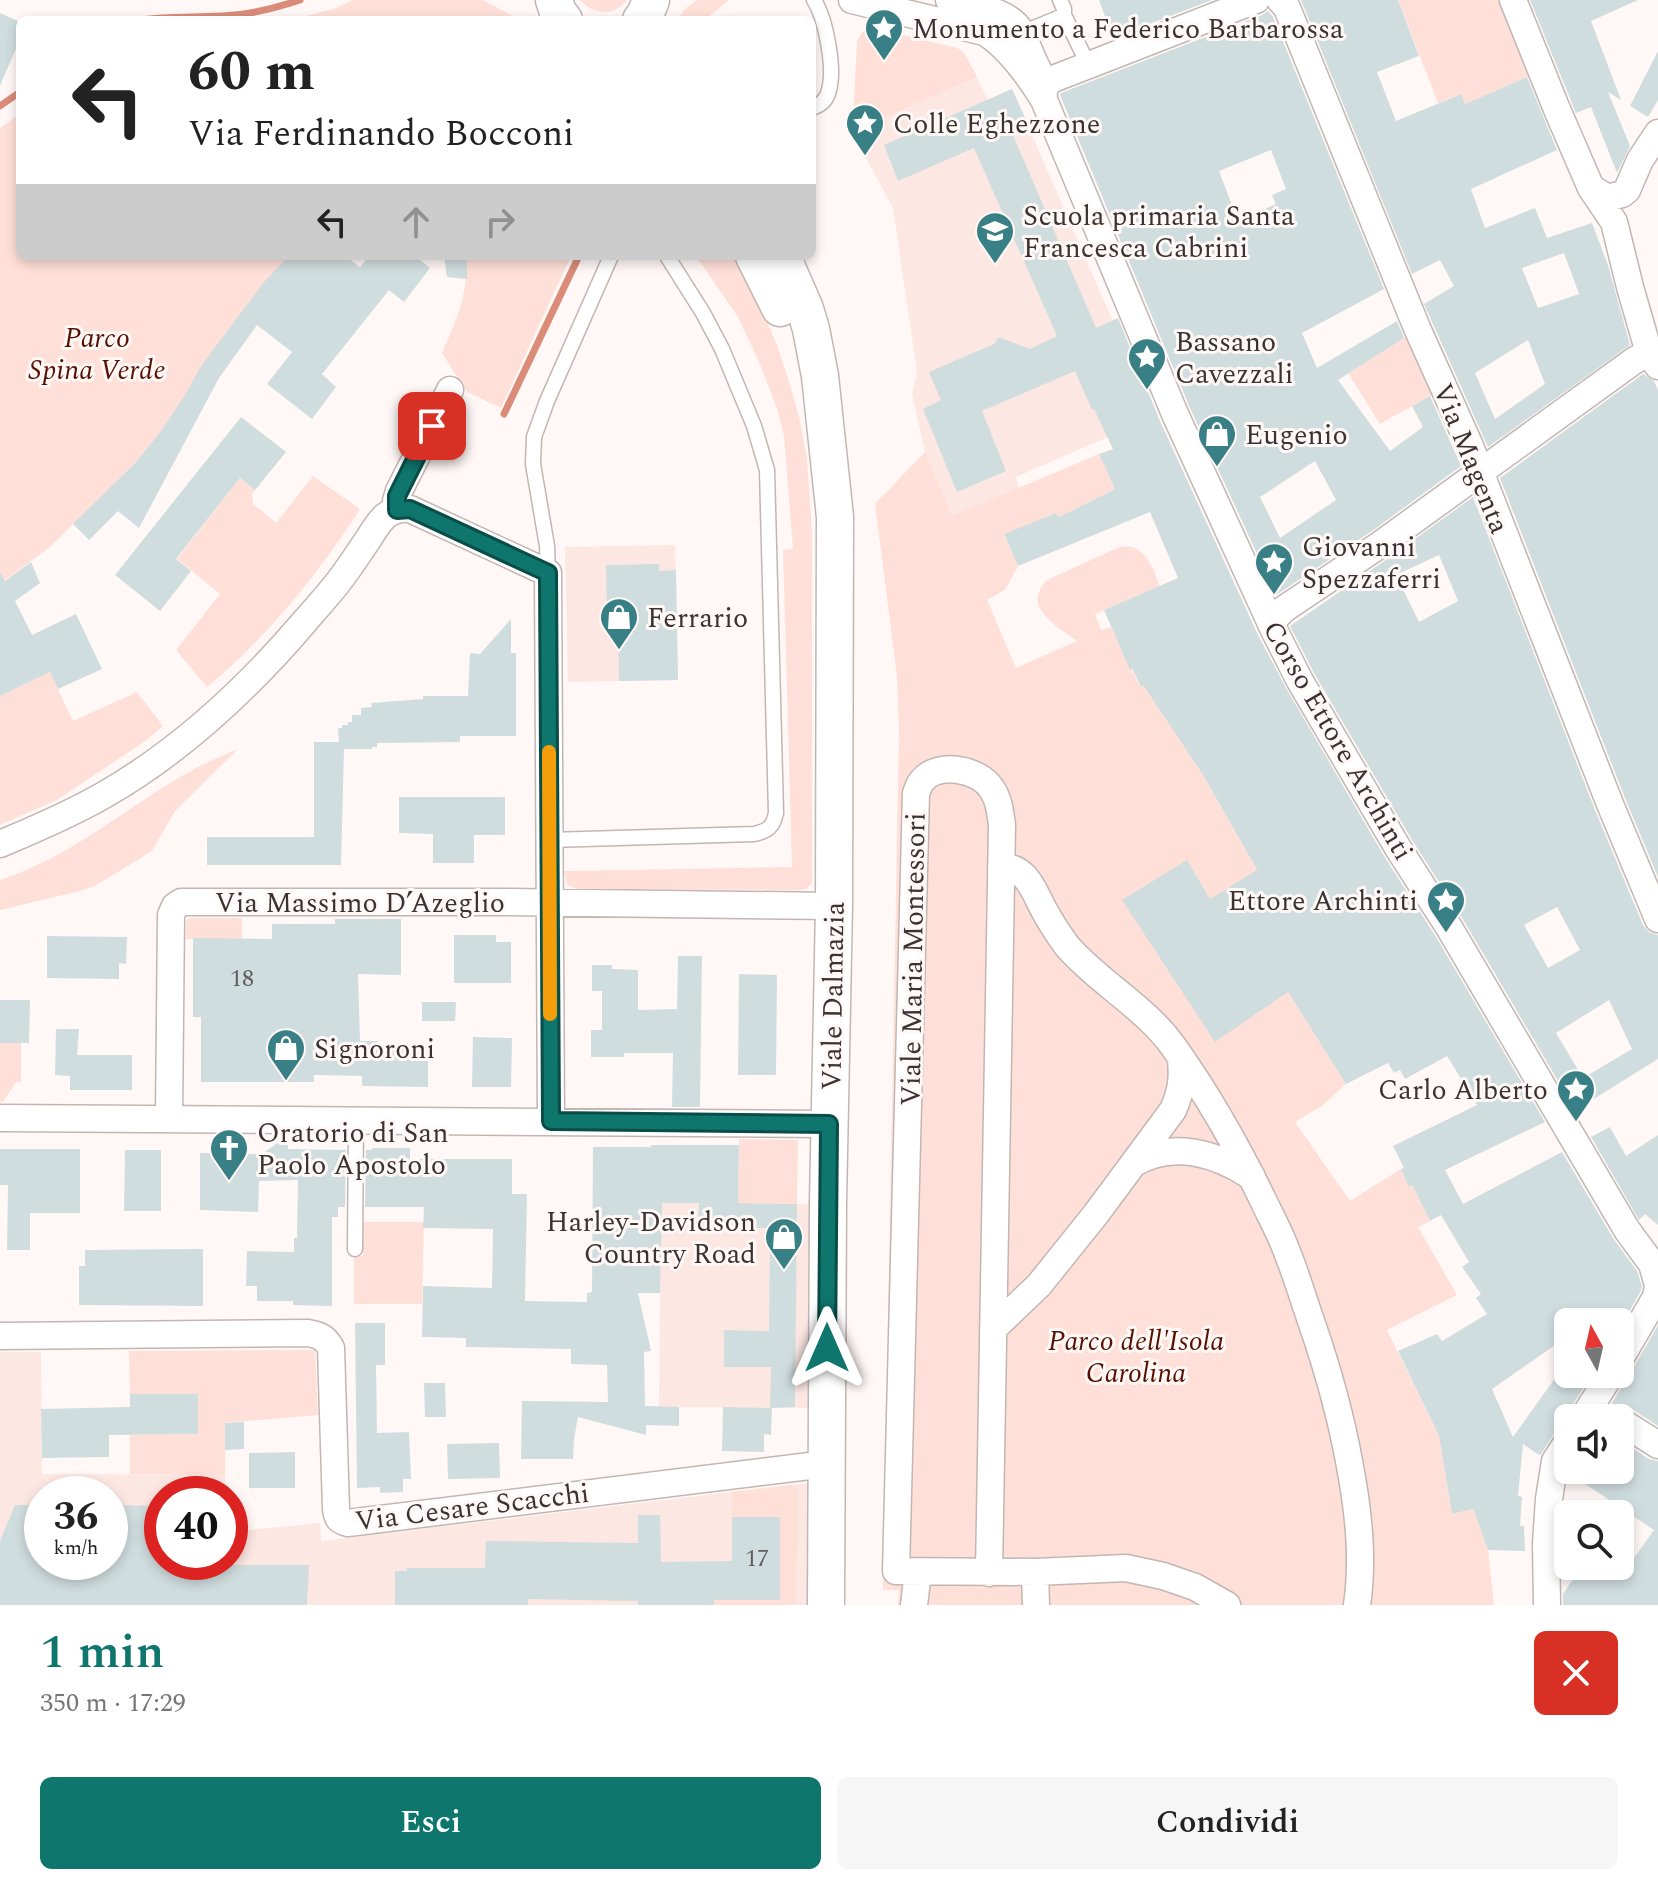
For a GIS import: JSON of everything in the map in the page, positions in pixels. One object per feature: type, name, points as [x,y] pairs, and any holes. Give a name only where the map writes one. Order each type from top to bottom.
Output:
[{"type":"street","points":[[852,0],[984,32],[999,43],[1035,85],[1048,89]]},
{"type":"street","points":[[949,0],[1006,16],[1022,33],[1048,89]]},
{"type":"street","points":[[1048,89],[1080,68],[1256,0]]},
{"type":"street","name":"Via Magenta","points":[[1280,0],[1287,8],[1479,472],[1658,919]]},
{"type":"street","points":[[1273,628],[1275,618],[1284,609],[1381,544],[1635,360],[1655,357],[1630,287],[1617,231],[1609,213],[1591,188],[1513,0]]},
{"type":"street","name":"Corso Ettore Archinti","points":[[1048,89],[1175,414],[1300,681],[1656,1276]]},
{"type":"street","points":[[1591,188],[1608,198],[1627,190],[1640,160],[1658,133]]},
{"type":"street","name":"Viale Dalmazia","points":[[756,260],[802,359],[825,436]]},
{"type":"street","name":"Viale Dalmazia","points":[[784,260],[811,329],[820,376],[835,517],[826,1605]]},
{"type":"street","points":[[397,510],[399,491],[450,390]]},
{"type":"street","points":[[0,844],[66,816],[107,793],[160,758],[215,713],[294,634],[340,580],[377,524],[389,513],[410,509],[548,573],[551,1121]]},
{"type":"street","name":"Viale Maria Montessori","points":[[907,1572],[916,793],[922,781],[933,772],[948,770],[966,771],[982,778],[999,802],[1000,811],[989,1573]]},
{"type":"street","points":[[1001,866],[1009,866],[1026,877],[1068,946],[1171,1043],[1236,1145],[1287,1249],[1332,1384],[1356,1497],[1360,1549],[1357,1605]]},
{"type":"street","name":"Via Massimo D’Azeglio","points":[[169,1118],[171,915],[175,906],[185,902],[834,906]]},
{"type":"street","points":[[993,1329],[1039,1285],[1173,1110],[1182,1085],[1181,1058]]},
{"type":"street","points":[[0,1118],[829,1124]]},
{"type":"street","points":[[1133,1164],[1161,1151],[1176,1150],[1221,1160],[1252,1177]]},
{"type":"street","points":[[1634,1335],[1656,1297],[1656,1276]]},
{"type":"street","name":"Via Cesare Scacchi","points":[[0,1336],[319,1335],[326,1339],[331,1348],[336,1509],[341,1522],[826,1464]]},
{"type":"street","points":[[1634,1430],[1658,1445]]},
{"type":"street","points":[[1547,1605],[1547,1531],[1555,1484]]},
{"type":"street","points":[[914,1605],[907,1572],[989,1573],[1126,1568],[1195,1587],[1227,1605]]},
{"type":"street","points":[[1035,1572],[1036,1605]]},
{"type":"lane","points":[[814,0],[822,19],[831,76],[825,100],[816,106]]},
{"type":"lane","points":[[1060,0],[1064,18]]},
{"type":"lane","points":[[984,32],[1005,38],[1064,18],[1069,22],[1083,54],[1080,68]]},
{"type":"lane","points":[[548,573],[546,534],[533,464],[534,437],[543,409],[609,260]]},
{"type":"lane","points":[[549,840],[754,834],[766,832],[773,825],[776,813],[767,470],[754,426],[722,349],[670,260]]},
{"type":"lane","points":[[355,1249],[356,1120]]},
{"type":"shaded area","name":"Scuola primaria Santa Francesca Cabrini","points":[[977,77],[988,100],[1012,89],[1128,356],[1108,437],[1016,477],[1019,488],[952,517],[925,452],[912,394],[917,372],[893,208],[858,143],[886,123],[887,117]]},
{"type":"shaded area","points":[[675,545],[678,680],[568,682],[565,547]]},
{"type":"shaded area","points":[[661,1203],[826,1204],[823,1408],[659,1407]]},
{"type":"shaded area","points":[[0,1352],[41,1352],[42,1474],[225,1475],[144,1476],[144,1580],[248,1580],[248,1530],[320,1523],[321,1541],[823,1481],[823,1605],[0,1605]]},
{"type":"green space","points":[[353,0],[483,0],[513,16],[307,16]]},
{"type":"green space","points":[[580,0],[627,0],[616,9],[604,12],[591,9]]},
{"type":"green space","points":[[697,0],[729,0],[710,16],[680,16]]},
{"type":"green space","points":[[1398,0],[1502,0],[1532,75],[1465,104],[1460,94],[1438,103]]},
{"type":"green space","points":[[874,28],[957,48],[965,54],[977,77],[887,117],[886,123],[858,143],[852,140],[857,41],[862,32]]},
{"type":"green space","name":"Parco Spina Verde","points":[[16,117],[16,260],[285,260],[264,283],[136,462],[50,547],[0,584],[0,128]]},
{"type":"green space","points":[[467,260],[569,260],[501,408],[467,392],[442,353],[453,328],[465,283]]},
{"type":"green space","points":[[699,260],[736,260],[777,345],[800,421],[807,459],[812,531],[812,883],[806,889],[799,890],[576,889],[567,885],[564,871],[792,867],[783,550],[793,549],[784,436],[778,411],[738,317]]},
{"type":"green space","points":[[1408,335],[1435,393],[1380,424],[1348,373]]},
{"type":"green space","name":"Parco dell'Isola Carolina","points":[[925,452],[952,516],[1099,454],[1115,489],[1059,517],[1056,513],[1004,535],[1018,566],[1005,590],[987,600],[1016,668],[1077,641],[1052,622],[1040,608],[1040,590],[1047,580],[1119,547],[1135,548],[1150,564],[1160,586],[1095,614],[1101,630],[1111,627],[1140,686],[1143,685],[1203,775],[1279,909],[1288,992],[1346,1084],[1322,1106],[1295,1122],[1350,1201],[1401,1169],[1430,1221],[1418,1227],[1457,1295],[1387,1330],[1439,1436],[1452,1514],[1473,1509],[1488,1550],[1494,1605],[898,1605],[899,1590],[883,1590],[899,733],[897,677],[875,504]]},
{"type":"green space","points":[[313,476],[360,509],[327,558],[290,604],[251,647],[207,687],[176,650],[220,594],[177,559],[240,478],[255,490],[252,494],[253,504],[276,523]]},
{"type":"green space","points":[[50,672],[73,721],[137,692],[163,726],[57,800],[0,825],[0,696]]},
{"type":"green space","points":[[238,749],[175,811],[152,851],[97,885],[0,910],[0,880],[72,847],[189,772]]},
{"type":"green space","points":[[189,918],[242,918],[242,939],[186,939],[186,922]]},
{"type":"green space","points":[[0,1043],[21,1043],[21,1082],[16,1082],[3,1102],[0,1102]]},
{"type":"green space","points":[[739,1139],[798,1140],[797,1204],[738,1203]]},
{"type":"green space","points":[[363,1222],[424,1222],[422,1304],[354,1304],[354,1257],[363,1256]]},
{"type":"green space","points":[[315,1350],[318,1415],[225,1423],[225,1475],[130,1474],[130,1435],[198,1434],[198,1394],[130,1394],[129,1351]]},
{"type":"green space","points":[[792,1485],[798,1491],[796,1605],[714,1605],[714,1600],[780,1600],[780,1517],[732,1517],[732,1492]]},
{"type":"building","points":[[1099,0],[1212,0],[1113,38]]},
{"type":"building","points":[[1301,0],[1398,0],[1419,56],[1377,72],[1396,121],[1461,94],[1465,104],[1527,77],[1557,150],[1471,189],[1485,228],[1535,208],[1547,238],[1592,223],[1608,265],[1630,345],[1488,447],[1424,304],[1454,286],[1440,260],[1412,274]],"holes":[[[1564,253],[1579,294],[1538,308],[1522,268]],[[1528,340],[1545,384],[1495,419],[1475,373]]]},
{"type":"building","points":[[1530,0],[1638,0],[1591,21],[1621,100],[1608,92],[1630,146],[1617,173],[1591,107],[1576,113]]},
{"type":"building","points":[[1268,11],[1273,17],[1384,289],[1302,333],[1317,368],[1397,321],[1404,338],[1338,380],[1390,451],[1423,427],[1412,406],[1430,396],[1461,466],[1372,531],[1276,595],[1190,408],[1060,95]],"holes":[[[1271,150],[1286,189],[1272,195],[1276,204],[1238,221],[1219,171]],[[1315,461],[1336,500],[1280,538],[1260,497]]]},
{"type":"building","points":[[0,13],[16,20],[16,48],[0,86]]},
{"type":"building","points":[[1658,51],[1658,100],[1648,117],[1630,106]]},
{"type":"building","points":[[1012,89],[1029,126],[1012,133],[1096,328],[1118,318],[1160,421],[1258,635],[1286,688],[1545,1122],[1445,1170],[1463,1204],[1562,1152],[1613,1238],[1637,1271],[1642,1286],[1631,1308],[1554,1308],[1554,1346],[1492,1389],[1513,1437],[1554,1380],[1554,1388],[1583,1388],[1573,1404],[1554,1404],[1554,1434],[1541,1454],[1523,1444],[1518,1496],[1522,1497],[1520,1526],[1524,1526],[1525,1551],[1488,1550],[1473,1509],[1452,1514],[1439,1436],[1398,1351],[1437,1334],[1442,1341],[1487,1314],[1476,1298],[1481,1294],[1462,1267],[1469,1262],[1441,1215],[1430,1221],[1412,1185],[1409,1187],[1393,1146],[1477,1105],[1447,1056],[1405,1079],[1400,1070],[1394,1073],[1388,1063],[1346,1084],[1288,992],[1215,1042],[1122,900],[1187,860],[1210,899],[1257,870],[1203,775],[1143,685],[1141,687],[1132,668],[1130,670],[1104,610],[1178,578],[1150,512],[1018,566],[1004,534],[1056,513],[1059,517],[1115,489],[1099,454],[1113,449],[1075,371],[982,411],[1006,471],[957,492],[923,409],[941,400],[929,372],[994,344],[998,337],[1030,349],[1057,336],[974,148],[898,181],[884,145]]},
{"type":"building","points":[[285,260],[350,260],[360,267],[366,260],[420,260],[430,268],[404,302],[389,290],[322,374],[336,387],[312,419],[267,384],[292,352],[257,325],[219,378],[139,528],[118,511],[89,540],[73,524],[136,462],[161,431],[201,366],[264,282]]},
{"type":"building","points":[[445,260],[467,260],[467,279],[447,277]]},
{"type":"building","points":[[1643,374],[1654,381],[1658,390],[1658,877],[1500,478]]},
{"type":"building","points":[[241,417],[286,452],[255,490],[240,478],[176,559],[191,571],[160,611],[115,575]]},
{"type":"building","points":[[1473,497],[1643,925],[1649,932],[1658,935],[1658,1059],[1574,1108],[1464,921],[1412,840],[1314,673],[1290,626]],"holes":[[[1439,555],[1458,601],[1419,622],[1396,575]],[[1557,907],[1580,950],[1548,968],[1524,925]],[[1609,1000],[1632,1049],[1583,1078],[1556,1033]]]},
{"type":"building","points":[[31,562],[40,583],[15,601],[32,635],[76,614],[102,669],[58,689],[50,672],[0,696],[0,572],[5,581]]},
{"type":"building","points":[[659,564],[659,571],[676,570],[678,680],[619,681],[618,621],[607,621],[606,565]]},
{"type":"building","points":[[511,619],[511,653],[516,653],[516,736],[460,736],[460,742],[377,743],[377,747],[372,749],[344,749],[341,865],[207,865],[207,837],[314,837],[314,742],[339,742],[338,728],[352,722],[352,715],[361,715],[361,708],[372,707],[371,703],[423,699],[423,696],[468,696],[470,653],[480,654]]},
{"type":"building","points":[[399,797],[505,797],[505,835],[474,835],[474,863],[433,863],[433,834],[399,833]]},
{"type":"building","points":[[335,919],[401,919],[401,975],[358,974],[360,1041],[378,1041],[378,1046],[428,1047],[428,1087],[362,1086],[362,1076],[314,1075],[314,1082],[201,1082],[201,1017],[193,1017],[193,938],[272,939],[272,924],[335,924]]},
{"type":"building","points":[[454,935],[496,935],[496,942],[511,942],[511,983],[454,983]]},
{"type":"building","points":[[47,936],[127,937],[126,964],[119,963],[119,979],[47,978]]},
{"type":"building","points":[[678,956],[702,956],[700,1107],[672,1107],[673,1053],[591,1057],[591,1030],[602,1030],[602,991],[592,991],[592,965],[638,970],[638,1010],[677,1009]]},
{"type":"building","points":[[739,974],[777,975],[776,1075],[738,1075]]},
{"type":"building","points":[[0,1000],[30,1000],[29,1043],[0,1043]]},
{"type":"building","points":[[422,1002],[456,1002],[455,1021],[422,1021]]},
{"type":"building","points":[[56,1029],[79,1029],[77,1055],[132,1055],[132,1090],[70,1090],[70,1076],[55,1075]]},
{"type":"building","points":[[473,1037],[512,1038],[511,1087],[472,1087]]},
{"type":"building","points":[[1610,1127],[1626,1156],[1658,1135],[1658,1225],[1645,1214],[1639,1220],[1591,1137]]},
{"type":"building","points":[[287,1136],[288,1149],[346,1150],[345,1207],[338,1207],[338,1217],[332,1217],[332,1306],[257,1301],[257,1286],[246,1286],[247,1251],[294,1252],[298,1180],[259,1181],[258,1212],[200,1210],[200,1153],[262,1154]]},
{"type":"building","points":[[739,1145],[738,1203],[797,1204],[795,1407],[770,1408],[771,1367],[724,1367],[724,1330],[769,1331],[770,1228],[698,1227],[699,1203],[662,1203],[660,1293],[638,1293],[651,1351],[644,1352],[645,1406],[679,1407],[679,1426],[646,1425],[646,1435],[578,1417],[573,1459],[521,1459],[522,1401],[608,1402],[607,1365],[571,1364],[571,1349],[466,1347],[466,1338],[422,1337],[423,1286],[492,1288],[493,1229],[423,1228],[424,1207],[365,1207],[366,1150],[410,1148],[410,1159],[512,1159],[512,1194],[527,1194],[525,1301],[587,1302],[587,1293],[592,1292],[593,1147]]},
{"type":"building","points":[[0,1149],[80,1149],[80,1213],[30,1213],[30,1250],[7,1250],[8,1185],[0,1185]]},
{"type":"building","points":[[125,1150],[161,1150],[161,1211],[124,1211]]},
{"type":"building","points":[[203,1249],[203,1306],[79,1305],[79,1266],[85,1266],[85,1250]]},
{"type":"building","points":[[355,1323],[385,1323],[385,1365],[376,1365],[377,1433],[409,1432],[411,1479],[403,1479],[403,1492],[380,1493],[380,1487],[357,1488]]},
{"type":"building","points":[[1658,1325],[1658,1426],[1634,1410],[1634,1404],[1612,1403],[1621,1388],[1634,1388],[1634,1367]]},
{"type":"building","points":[[424,1383],[445,1383],[446,1417],[425,1417]]},
{"type":"building","points":[[130,1394],[198,1394],[198,1434],[109,1435],[109,1457],[42,1458],[41,1409],[130,1407]]},
{"type":"building","points":[[723,1407],[772,1408],[771,1435],[764,1434],[764,1452],[722,1451]]},
{"type":"building","points":[[244,1422],[244,1449],[225,1450],[225,1423]]},
{"type":"building","points":[[499,1443],[500,1478],[448,1479],[447,1444]]},
{"type":"building","points":[[1634,1449],[1658,1461],[1658,1605],[1563,1605],[1563,1594],[1572,1580],[1634,1580],[1634,1558],[1654,1530],[1634,1517],[1634,1500],[1609,1500],[1585,1484],[1634,1484]]},
{"type":"building","points":[[295,1452],[295,1488],[249,1488],[249,1453]]},
{"type":"building","points":[[15,1505],[24,1505],[24,1580],[128,1580],[128,1505],[144,1506],[144,1580],[248,1580],[248,1565],[309,1565],[307,1605],[0,1605],[0,1541]]},
{"type":"building","points":[[638,1515],[660,1515],[661,1562],[732,1561],[732,1517],[780,1517],[780,1600],[714,1600],[714,1605],[638,1605],[638,1601],[528,1599],[528,1605],[395,1605],[395,1571],[407,1571],[406,1568],[485,1568],[486,1541],[638,1543]]},
{"type":"waterway","points":[[218,16],[244,14],[300,0]]},
{"type":"waterway","points":[[0,106],[16,95]]},
{"type":"waterway","points":[[504,414],[577,260]]},
{"type":"slow traffic","points":[[549,752],[550,1014]]},
{"type":"place","name":"Monumento a Federico Barbarossa","points":[[884,62]]},
{"type":"place","name":"Colle Eghezzone","points":[[865,157]]},
{"type":"place","name":"Scuola primaria Santa Francesca Cabrini","points":[[995,265]]},
{"type":"place","name":"Bassano Cavezzali","points":[[1147,391]]},
{"type":"place","name":"Eugenio","points":[[1217,468]]},
{"type":"place","name":"Giovanni Spezzaferri","points":[[1274,596]]},
{"type":"place","name":"Ferrario","points":[[619,651]]},
{"type":"place","name":"Ettore Archinti","points":[[1446,934]]},
{"type":"place","name":"Signoroni","points":[[286,1082]]},
{"type":"place","name":"Carlo Alberto","points":[[1576,1123]]},
{"type":"place","name":"Oratorio di San Paolo Apostolo","points":[[229,1182]]},
{"type":"place","name":"Harley-Davidson Country Road","points":[[784,1271]]},
{"type":"route","points":[[432,426],[397,496],[397,510],[410,509],[548,573],[551,1121],[829,1124],[827,1348]]}]
